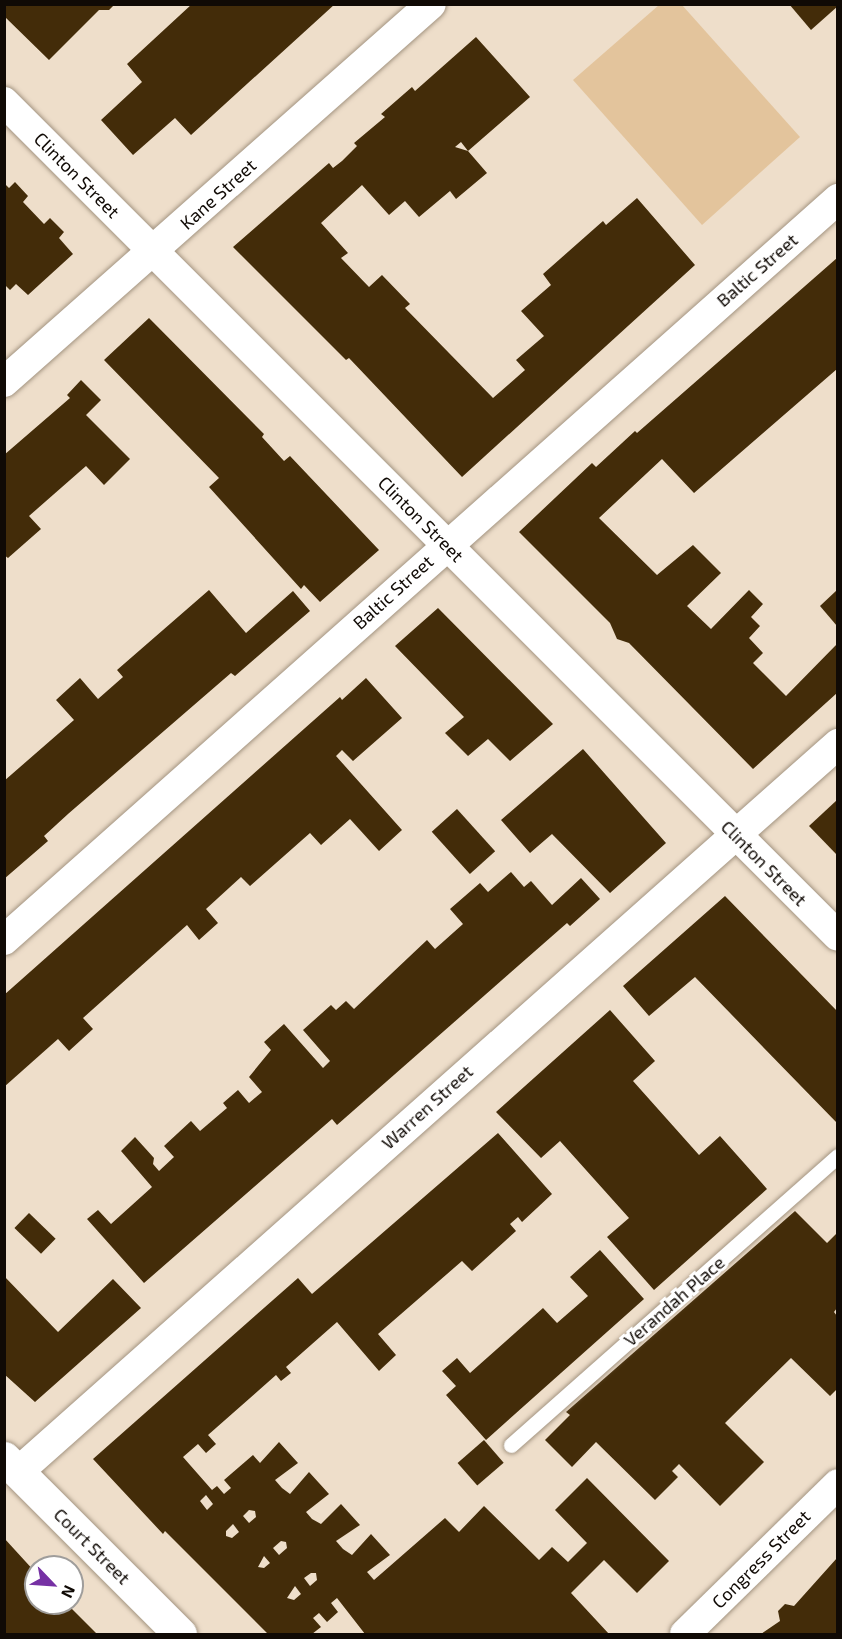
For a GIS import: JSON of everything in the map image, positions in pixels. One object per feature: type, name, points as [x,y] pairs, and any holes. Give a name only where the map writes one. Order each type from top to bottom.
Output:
[{"type":"street","name":"Kane Street","points":[[4,382],[430,4]]},
{"type":"street","name":"Clinton Street","points":[[4,102],[837,936]]},
{"type":"street","name":"Baltic Street","points":[[4,940],[837,199]]},
{"type":"street","name":"Warren Street","points":[[11,1465],[837,744]]},
{"type":"street","name":"Court Street","points":[[11,1465],[180,1635]]},
{"type":"street","name":"Congress Street","points":[[685,1635],[837,1484]]},
{"type":"lane","name":"Verandah Place","points":[[511,1445],[837,1156]]},
{"type":"shaded area","points":[[659,5],[682,5],[800,137],[702,225],[573,80]]},
{"type":"building","points":[[4,4],[115,4],[109,10],[99,10],[49,60],[4,16]]},
{"type":"building","points":[[192,4],[335,4],[191,135],[175,118],[133,155],[101,120],[142,82],[127,64]]},
{"type":"building","points":[[789,4],[838,4],[838,6],[811,30]]},
{"type":"building","points":[[476,37],[530,97],[468,151],[487,173],[456,199],[450,191],[419,217],[405,201],[389,215],[362,185],[321,223],[348,253],[341,258],[369,287],[382,275],[410,304],[405,308],[493,398],[525,370],[516,360],[544,336],[521,311],[551,285],[543,274],[603,221],[606,225],[637,198],[695,265],[462,477],[349,358],[346,360],[233,247],[329,163],[333,168],[342,161],[357,146],[354,143],[385,117],[381,114],[412,87],[415,91]],"holes":[[[461,142],[468,151],[455,147]]]},
{"type":"building","points":[[15,182],[28,196],[23,202],[44,224],[50,218],[64,232],[59,238],[73,254],[28,295],[16,284],[10,290],[4,284],[4,183],[9,188]]},
{"type":"building","points":[[837,258],[837,369],[694,493],[662,459],[599,518],[657,575],[693,545],[721,573],[687,606],[711,629],[749,590],[763,604],[751,617],[760,626],[749,638],[763,653],[753,663],[786,696],[837,644],[837,693],[753,769],[629,643],[617,639],[610,623],[519,532],[592,463],[596,467],[635,431],[637,433]]},
{"type":"building","points":[[149,318],[264,434],[262,437],[284,461],[290,456],[379,550],[320,602],[304,585],[301,589],[209,487],[219,478],[104,360]]},
{"type":"building","points":[[81,380],[101,400],[86,415],[130,459],[104,485],[86,466],[29,516],[41,529],[8,558],[4,555],[4,455],[70,398],[67,395]]},
{"type":"building","points":[[209,590],[246,633],[293,591],[310,611],[235,676],[231,673],[68,814],[44,836],[48,841],[4,879],[4,781],[74,720],[56,700],[80,678],[98,699],[123,677],[117,670]]},
{"type":"building","points":[[837,590],[837,626],[820,606]]},
{"type":"building","points":[[438,608],[553,724],[510,761],[488,739],[468,756],[445,733],[464,717],[395,646]]},
{"type":"building","points":[[366,678],[402,718],[353,761],[342,750],[336,756],[402,830],[379,851],[350,819],[321,845],[310,833],[250,886],[241,877],[206,909],[218,923],[199,940],[187,925],[83,1018],[93,1029],[69,1051],[58,1039],[4,1087],[4,995],[340,697],[342,700]]},
{"type":"building","points":[[583,749],[666,843],[610,893],[552,834],[530,853],[501,820]]},
{"type":"building","points":[[837,800],[837,855],[809,826]]},
{"type":"building","points":[[457,809],[495,851],[470,874],[432,832]]},
{"type":"building","points":[[511,872],[524,887],[531,881],[552,905],[581,878],[600,899],[570,926],[567,923],[337,1125],[332,1119],[144,1283],[87,1219],[98,1210],[111,1224],[152,1187],[121,1151],[135,1137],[154,1158],[153,1164],[159,1171],[174,1157],[164,1146],[191,1121],[200,1131],[227,1108],[223,1103],[238,1090],[249,1103],[262,1092],[249,1077],[271,1050],[264,1042],[284,1024],[323,1068],[330,1061],[303,1030],[331,1005],[336,1010],[346,1001],[354,1009],[427,940],[435,949],[463,924],[450,909],[480,883],[488,892]]},
{"type":"building","points":[[725,896],[837,1011],[837,1123],[695,977],[649,1016],[623,986]]},
{"type":"building","points":[[610,1010],[655,1061],[633,1081],[699,1155],[720,1136],[767,1189],[654,1290],[607,1237],[629,1218],[560,1141],[541,1158],[496,1112]]},
{"type":"building","points":[[498,1133],[552,1194],[522,1222],[518,1217],[510,1224],[516,1231],[472,1271],[462,1261],[378,1334],[396,1355],[379,1371],[337,1322],[286,1367],[291,1373],[281,1381],[276,1375],[208,1435],[216,1444],[206,1453],[198,1444],[183,1457],[212,1490],[217,1486],[224,1494],[231,1488],[224,1480],[253,1455],[260,1463],[279,1442],[298,1463],[275,1480],[282,1488],[290,1494],[309,1472],[329,1494],[306,1512],[312,1519],[321,1524],[341,1504],[360,1525],[336,1541],[343,1549],[352,1555],[371,1534],[390,1555],[367,1572],[374,1580],[445,1518],[459,1532],[484,1506],[539,1560],[552,1547],[568,1562],[587,1543],[555,1510],[587,1478],[669,1561],[637,1593],[604,1560],[571,1593],[609,1634],[365,1634],[337,1598],[331,1603],[338,1612],[327,1622],[319,1613],[313,1618],[321,1627],[312,1634],[268,1634],[165,1531],[163,1534],[93,1459],[298,1278],[312,1294]],"holes":[[[206,1495],[213,1504],[207,1510],[200,1501]],[[249,1510],[255,1511],[256,1517],[249,1523],[243,1516]],[[233,1524],[239,1532],[232,1538],[226,1536],[226,1531]],[[281,1541],[286,1542],[287,1548],[279,1555],[273,1548]],[[264,1556],[270,1563],[264,1568],[258,1567]],[[311,1573],[316,1573],[317,1580],[310,1586],[304,1578]],[[295,1586],[301,1594],[294,1600],[287,1598]]]},
{"type":"building","points":[[795,1211],[827,1243],[837,1233],[837,1308],[834,1312],[837,1316],[837,1389],[830,1396],[791,1358],[725,1423],[764,1462],[720,1506],[679,1464],[672,1471],[678,1477],[655,1500],[596,1442],[572,1467],[545,1440],[570,1415],[566,1412]]},
{"type":"building","points":[[29,1213],[56,1239],[41,1254],[14,1228]]},
{"type":"building","points":[[600,1250],[644,1299],[486,1440],[446,1395],[456,1386],[442,1371],[457,1358],[470,1373],[543,1308],[557,1323],[588,1296],[570,1277]]},
{"type":"building","points":[[4,1276],[58,1332],[113,1279],[141,1308],[35,1402],[4,1374]]},
{"type":"building","points":[[484,1440],[504,1463],[477,1486],[458,1463]]},
{"type":"building","points":[[4,1538],[24,1560],[24,1615],[78,1615],[97,1634],[4,1634]]},
{"type":"building","points":[[837,1558],[837,1634],[761,1634],[780,1621],[778,1611],[785,1604],[794,1606]]}]
